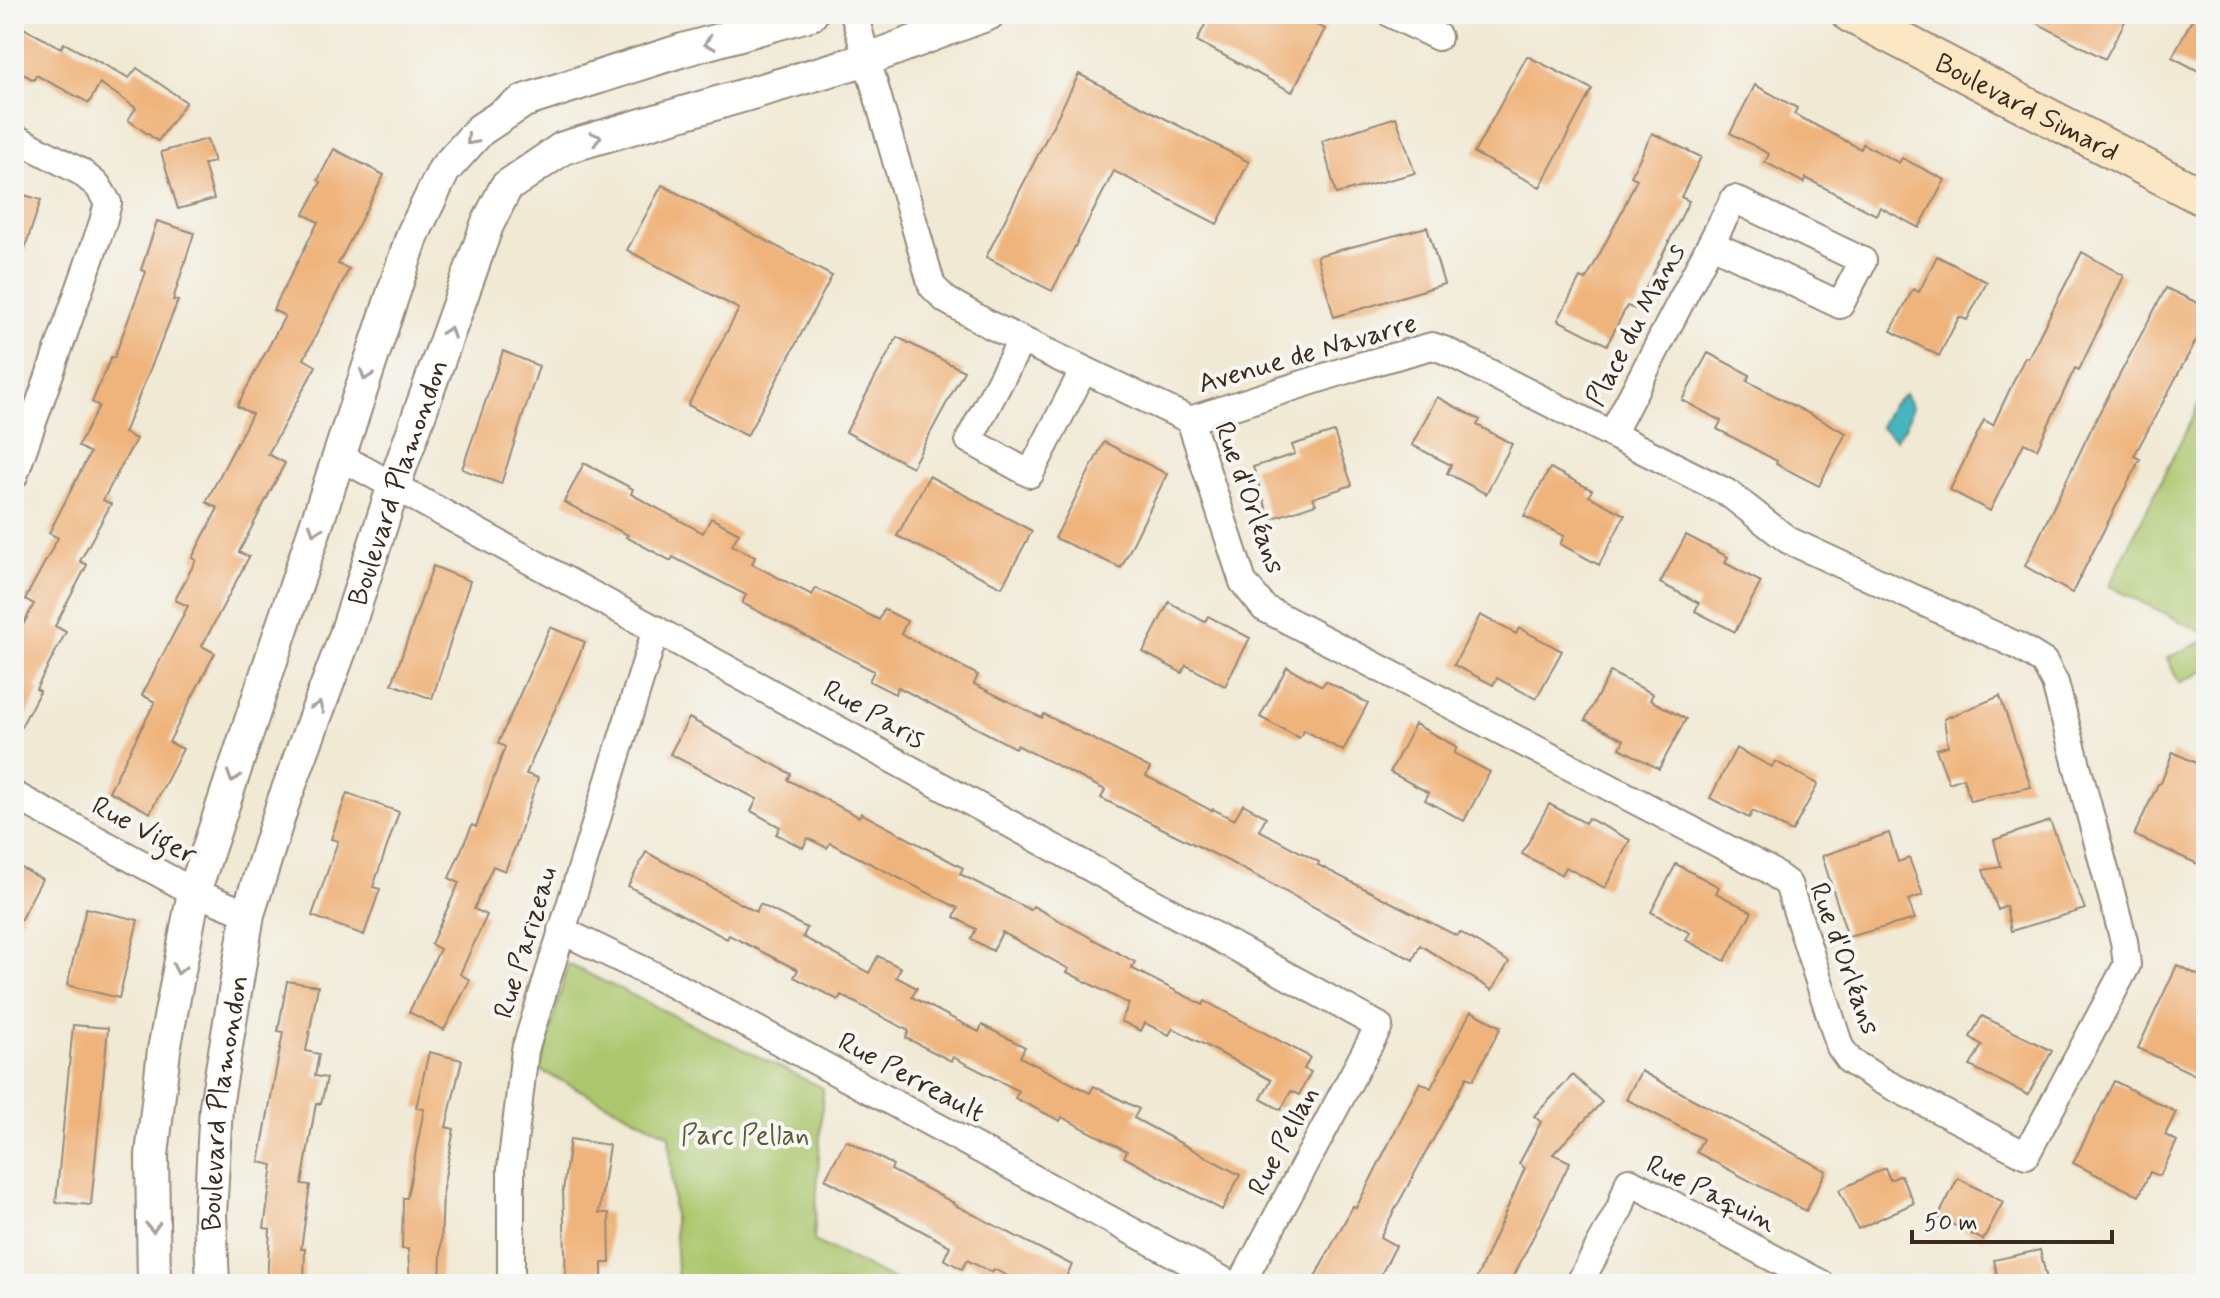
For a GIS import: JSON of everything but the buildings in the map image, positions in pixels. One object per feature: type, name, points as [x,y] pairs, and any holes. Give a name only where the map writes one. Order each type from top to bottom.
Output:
[{"type":"main road","name":"Boulevard Simard","points":[[1850,14],[2206,199]]},
{"type":"street","points":[[154,1284],[152,1155],[164,1050],[194,892],[413,234],[444,170],[480,130],[524,101],[683,50],[811,14]]},
{"type":"street","name":"Avenue de Navarre","points":[[854,14],[932,286],[946,300],[1021,341],[1190,420],[1432,346],[1728,493],[1788,540],[1951,615]]},
{"type":"street","name":"Boulevard Plamondon","points":[[213,1284],[210,1215],[216,1106],[248,914],[283,803],[345,637],[394,485],[487,225],[506,187],[563,148],[868,59],[988,14]]},
{"type":"street","points":[[1391,14],[1438,37]]},
{"type":"street","points":[[14,137],[81,172],[98,186],[108,203],[14,476]]},
{"type":"street","name":"Place du Mans","points":[[1612,434],[1734,199],[1863,261],[1840,305],[1712,244]]},
{"type":"street","points":[[1021,341],[969,440],[1030,474],[1083,371]]},
{"type":"street","name":"Rue d'Orléans","points":[[1190,420],[1243,582],[1264,608],[1769,870],[1788,884],[1840,1047],[1850,1061],[1882,1081],[2026,1155],[2123,975],[2127,965],[2124,941],[2055,683],[2044,662],[2018,646],[1951,615]]},
{"type":"street","name":"Rue Paris","points":[[339,456],[1379,1026]]},
{"type":"street","name":"Rue Parizeau","points":[[511,1284],[511,1168],[525,1050],[656,629]]},
{"type":"street","name":"Rue Viger","points":[[14,795],[194,892],[248,914]]},
{"type":"street","name":"Rue Perreault","points":[[561,930],[674,985],[1230,1284]]},
{"type":"street","name":"Rue Pellan","points":[[1241,1284],[1379,1026]]},
{"type":"street","name":"Rue Paquin","points":[[1579,1284],[1620,1208],[1629,1181],[1822,1284]]},
{"type":"green space","points":[[2206,390],[2206,634],[2109,586]]},
{"type":"green space","points":[[2206,640],[2206,670],[2179,683],[2167,658]]},
{"type":"green space","name":"Parc Pellan","points":[[568,964],[823,1088],[814,1241],[902,1284],[678,1284],[669,1135],[540,1070]]},
{"type":"water","points":[[1905,394],[1912,407],[1906,427],[1896,439],[1880,427],[1891,406]]}]
